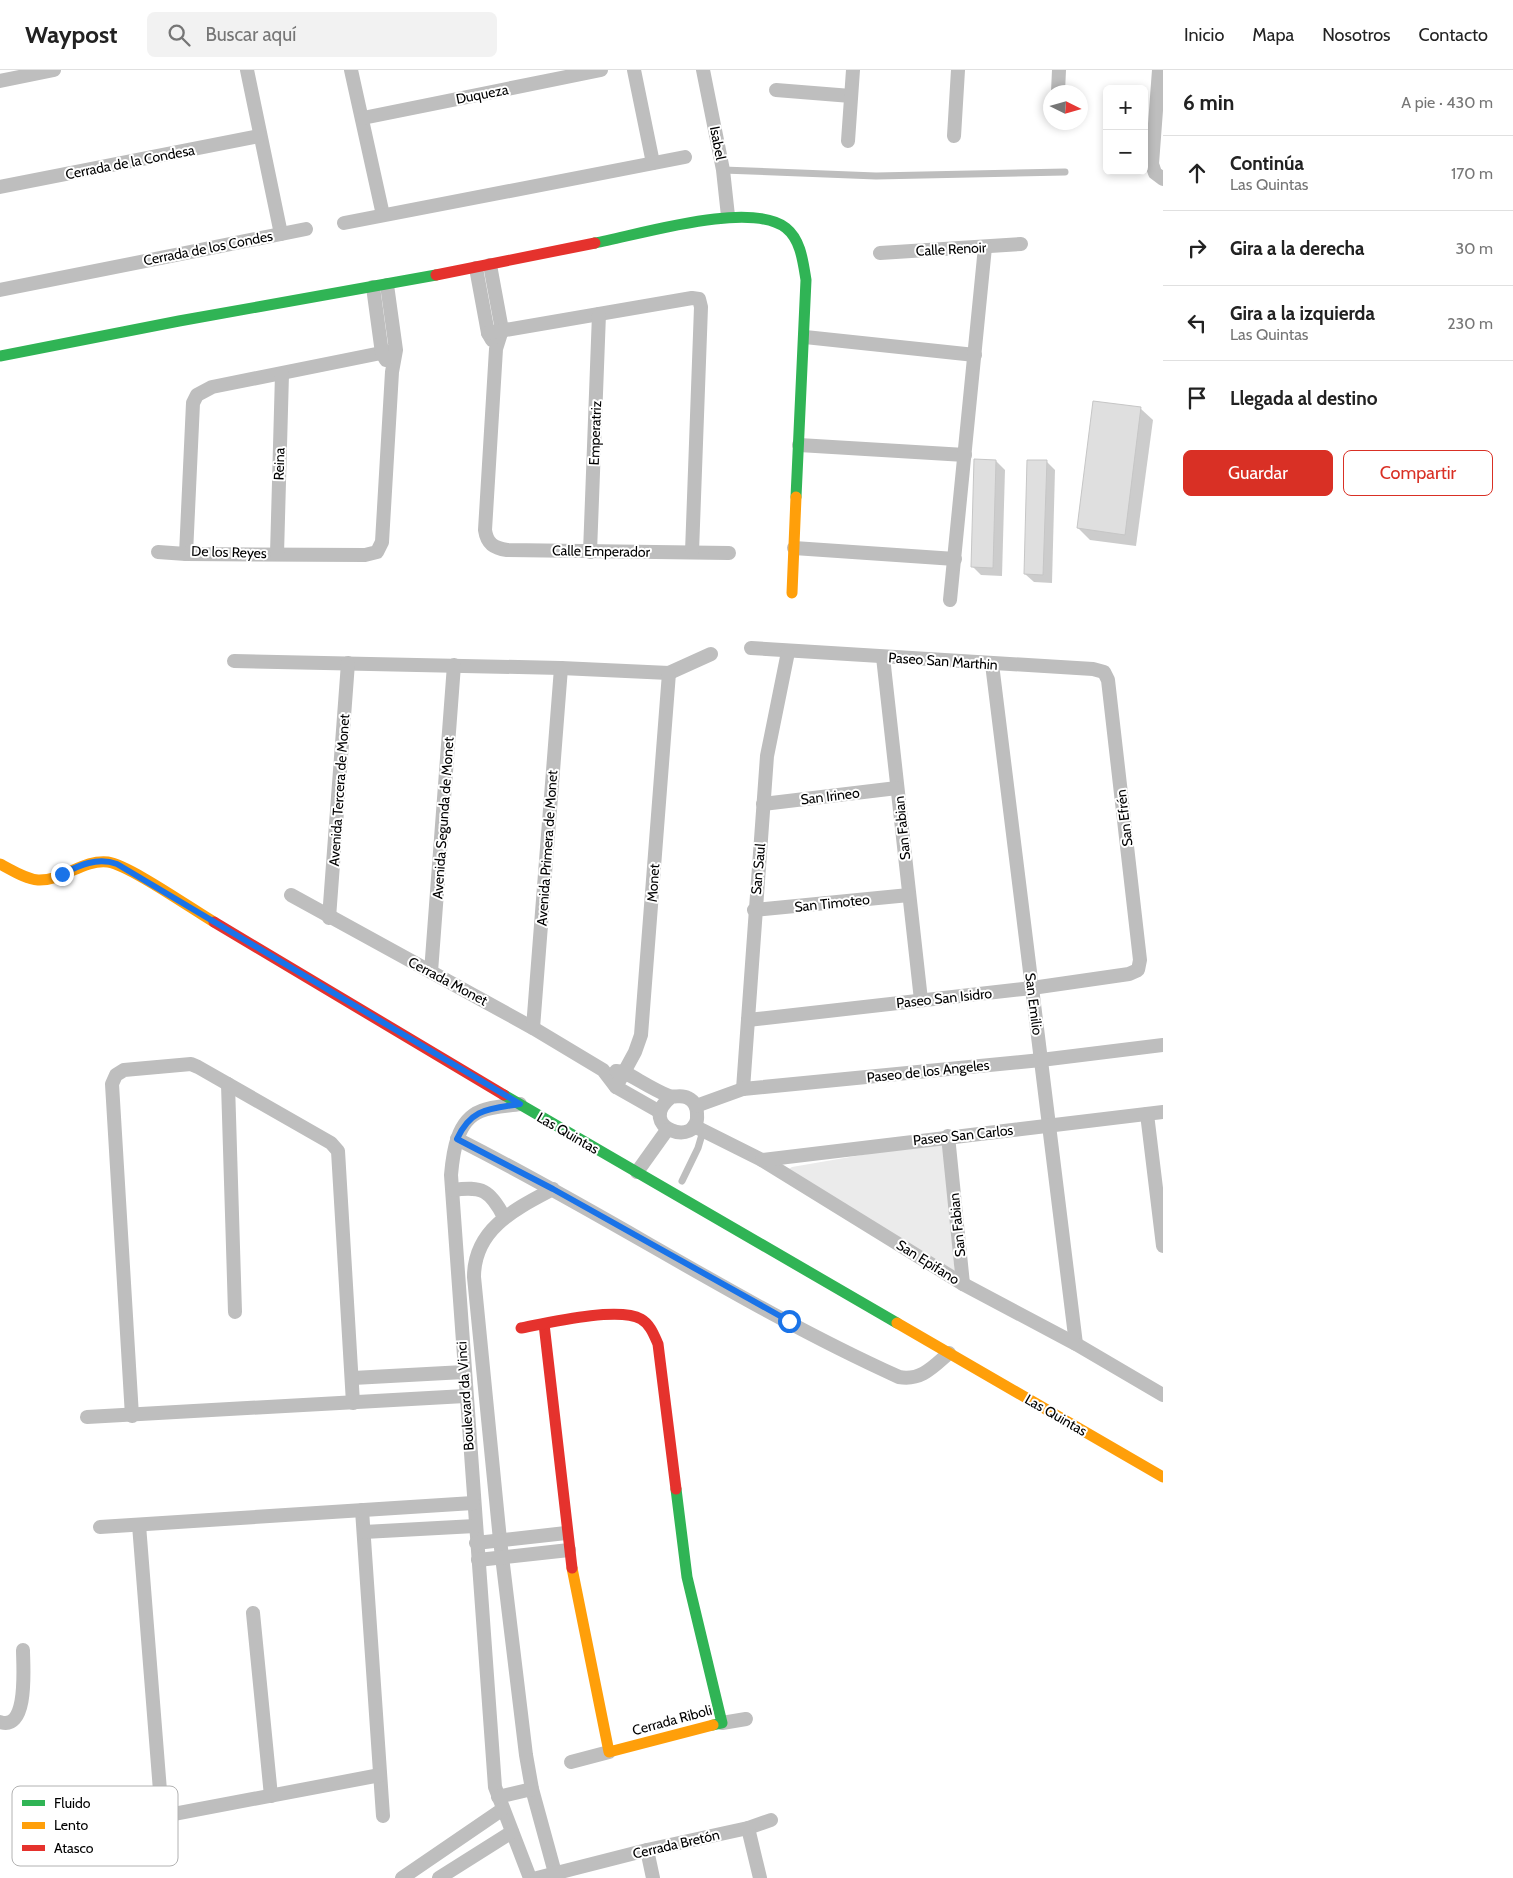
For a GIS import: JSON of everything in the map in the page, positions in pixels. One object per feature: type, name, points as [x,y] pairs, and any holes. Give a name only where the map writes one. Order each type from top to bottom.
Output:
[{"type":"street","points":[[0,81],[54,70]]},
{"type":"street","name":"Cerrada de los Condes","points":[[0,290],[281,234],[247,70]]},
{"type":"street","points":[[351,70],[383,215]]},
{"type":"street","name":"Duqueza","points":[[363,118],[601,70]]},
{"type":"street","points":[[634,70],[653,163]]},
{"type":"street","name":"Isabel","points":[[703,70],[723,170],[728,216]]},
{"type":"street","points":[[848,141],[854,70]]},
{"type":"street","points":[[954,136],[958,70]]},
{"type":"street","points":[[1058,85],[1059,70]]},
{"type":"street","points":[[1158,70],[1152,164],[1155,173],[1163,179]]},
{"type":"street","points":[[776,90],[851,96]]},
{"type":"street","name":"Cerrada de la Condesa","points":[[0,187],[260,136]]},
{"type":"street","points":[[344,223],[685,157]]},
{"type":"street","points":[[0,356],[179,320],[387,285],[728,216],[764,218],[788,228],[802,251],[806,280],[805,337],[792,593]]},
{"type":"street","points":[[281,234],[306,229]]},
{"type":"street","name":"Calle Renoir","points":[[880,253],[1021,244]]},
{"type":"street","points":[[950,600],[985,247]]},
{"type":"street","points":[[483,266],[502,330],[496,349]]},
{"type":"street","points":[[483,266],[488,333],[496,349]]},
{"type":"street","points":[[387,285],[389,352]]},
{"type":"street","points":[[372,287],[389,352]]},
{"type":"street","points":[[488,333],[692,298],[699,299],[701,303],[692,552]]},
{"type":"street","name":"Emperatriz","points":[[590,552],[599,314]]},
{"type":"street","points":[[805,337],[975,355]]},
{"type":"street","name":"Calle Emperador","points":[[496,349],[485,530],[490,544],[497,549],[729,553]]},
{"type":"street","name":"De los Reyes","points":[[389,352],[392,372],[382,542],[377,552],[365,555],[186,554],[193,403],[197,395],[212,387],[389,352]]},
{"type":"street","name":"Reina","points":[[276,554],[282,374]]},
{"type":"street","points":[[799,445],[965,455]]},
{"type":"street","points":[[794,548],[954,559]]},
{"type":"street","points":[[158,552],[186,554]]},
{"type":"street","name":"Paseo San Marthin","points":[[751,648],[788,652],[1099,670]]},
{"type":"street","name":"San Saul","points":[[743,1089],[754,910],[763,804],[773,722],[788,652]]},
{"type":"street","points":[[234,661],[454,665],[669,673],[712,654]]},
{"type":"street","name":"San Fabian","points":[[883,657],[921,1000]]},
{"type":"street","name":"Avenida Tercera de Monet","points":[[329,918],[348,663]]},
{"type":"street","name":"San Emilio","points":[[992,664],[1076,1344]]},
{"type":"street","name":"Avenida Segunda de Monet","points":[[431,972],[454,665]]},
{"type":"street","name":"Avenida Primera de Monet","points":[[533,1028],[561,668]]},
{"type":"street","name":"San Efrén","points":[[1099,670],[1108,680],[1140,960],[1138,970]]},
{"type":"street","name":"Monet","points":[[616,1087],[641,1035],[669,673]]},
{"type":"street","name":"San Irineo","points":[[763,804],[897,788]]},
{"type":"street","name":"Las Quintas","points":[[0,864],[25,877],[38,880],[50,878],[92,862],[102,860],[117,864],[520,1104],[1163,1476]]},
{"type":"street","name":"San Timoteo","points":[[754,910],[909,895]]},
{"type":"street","name":"Cerrada Monet","points":[[291,896],[533,1028],[603,1070]]},
{"type":"street","name":"Paseo San Isidro","points":[[748,1020],[1032,988],[1129,974],[1138,970]]},
{"type":"street","name":"Paseo de los Angeles","points":[[696,1106],[743,1089],[1041,1060],[1163,1045]]},
{"type":"street","points":[[132,1416],[112,1084],[116,1075],[124,1070],[191,1064],[331,1143],[338,1151],[353,1403]]},
{"type":"street","points":[[603,1070],[624,1072],[671,1097]]},
{"type":"street","points":[[603,1070],[616,1087],[660,1112]]},
{"type":"street","points":[[228,1084],[235,1312]]},
{"type":"street","points":[[681,1095],[690,1098],[696,1106],[698,1128],[677,1133],[667,1130],[661,1122],[660,1112],[664,1103],[671,1097],[681,1095]]},
{"type":"street","points":[[520,1104],[481,1110],[474,1115],[460,1134],[742,1296],[898,1377],[909,1379],[920,1376],[949,1353]]},
{"type":"street","name":"Paseo San Carlos","points":[[762,1160],[948,1136],[1163,1112]]},
{"type":"street","points":[[1147,1114],[1163,1246]]},
{"type":"street","name":"San Epifano","points":[[698,1128],[762,1160],[963,1284],[1076,1344],[1163,1395]]},
{"type":"street","points":[[638,1172],[667,1130]]},
{"type":"street","name":"Boulevard da Vinci","points":[[460,1134],[451,1175],[465,1396],[493,1763],[501,1803],[530,1878]]},
{"type":"street","name":"San Fabian","points":[[948,1136],[963,1284]]},
{"type":"street","points":[[452,1190],[473,1188],[483,1190],[497,1203],[504,1217]]},
{"type":"street","points":[[456,1243],[479,1248],[491,1230],[504,1217],[553,1189]]},
{"type":"street","name":"Boulevard da Vinci","points":[[479,1248],[474,1278],[502,1558],[526,1755],[532,1789],[554,1873]]},
{"type":"street","name":"Cerrada Riboli","points":[[521,1328],[607,1315],[627,1314],[637,1316],[654,1331],[658,1344],[687,1577],[722,1723],[609,1752]]},
{"type":"street","points":[[544,1324],[566,1533],[609,1752],[571,1762]]},
{"type":"street","points":[[353,1378],[464,1372]]},
{"type":"street","points":[[87,1417],[465,1396]]},
{"type":"street","points":[[100,1527],[473,1503]]},
{"type":"street","points":[[362,1510],[383,1816]]},
{"type":"street","points":[[139,1525],[160,1786]]},
{"type":"street","points":[[364,1532],[475,1526]]},
{"type":"street","points":[[476,1543],[566,1533]]},
{"type":"street","points":[[478,1560],[569,1550]]},
{"type":"street","points":[[253,1613],[271,1796]]},
{"type":"street","points":[[0,1722],[4,1723],[13,1720],[19,1713],[23,1694],[23,1650]]},
{"type":"street","points":[[722,1723],[746,1719]]},
{"type":"street","points":[[178,1813],[380,1775]]},
{"type":"street","points":[[405,1878],[501,1803],[532,1789]]},
{"type":"street","name":"Cerrada Bretón","points":[[537,1878],[647,1850],[748,1828],[771,1820]]},
{"type":"street","points":[[748,1828],[760,1878]]},
{"type":"street","points":[[439,1878],[512,1832]]},
{"type":"street","points":[[647,1850],[653,1878]]},
{"type":"lane","points":[[723,170],[876,176],[1065,172]]},
{"type":"lane","points":[[682,1181],[698,1148],[698,1128]]},
{"type":"shaded area","points":[[943,1141],[955,1275],[786,1171],[792,1167]]},
{"type":"building","points":[[1093,401],[1141,407],[1125,535],[1077,528]]},
{"type":"building","points":[[974,459],[996,460],[993,568],[971,567]]},
{"type":"building","points":[[1027,460],[1047,460],[1043,575],[1024,574]]},
{"type":"traffic: fast","points":[[595,243],[665,227],[721,218],[747,217],[769,220],[786,228],[791,233],[798,245],[806,280],[796,497]]},
{"type":"traffic: fast","points":[[0,356],[179,321],[436,275]]},
{"type":"traffic: fast","points":[[504,1095],[897,1323]]},
{"type":"traffic: fast","points":[[676,1489],[687,1577],[722,1723],[713,1725]]},
{"type":"traffic: slow","points":[[792,593],[796,497]]},
{"type":"traffic: slow","points":[[0,864],[23,876],[38,880],[56,877],[90,864],[108,862],[145,879],[214,922]]},
{"type":"traffic: slow","points":[[897,1323],[1163,1477]]},
{"type":"traffic: slow","points":[[572,1568],[609,1752],[713,1725]]},
{"type":"traffic: jam","points":[[436,275],[595,243]]},
{"type":"traffic: jam","points":[[214,922],[504,1095]]},
{"type":"traffic: jam","points":[[521,1328],[582,1317],[616,1314],[630,1315],[641,1319],[647,1324],[658,1344],[676,1489]]},
{"type":"traffic: jam","points":[[544,1324],[572,1568]]},
{"type":"route","points":[[62,874],[78,866],[102,860],[117,864],[520,1104],[481,1110],[467,1121],[457,1139],[553,1189],[789,1321]]}]
